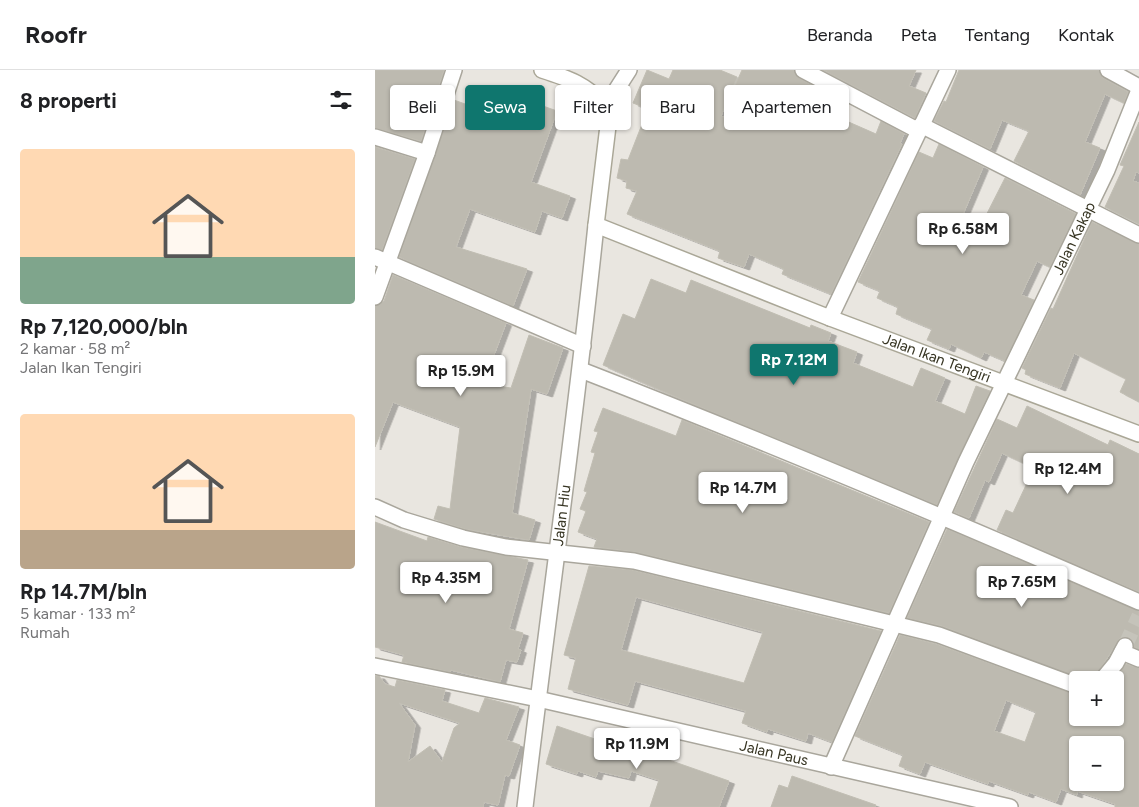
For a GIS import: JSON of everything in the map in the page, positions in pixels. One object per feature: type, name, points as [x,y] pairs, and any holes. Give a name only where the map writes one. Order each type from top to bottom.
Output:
[{"type":"street","points":[[375,297],[381,259],[427,153],[454,70]]},
{"type":"street","points":[[542,70],[581,85]]},
{"type":"street","points":[[619,85],[629,70]]},
{"type":"street","points":[[803,70],[1139,236]]},
{"type":"street","points":[[830,318],[948,70]]},
{"type":"street","points":[[1108,70],[1139,89]]},
{"type":"street","name":"Jalan Kakap","points":[[831,767],[943,516],[1088,211],[1139,89]]},
{"type":"street","name":"Jalan Hiu","points":[[525,807],[556,553],[581,370],[608,130]]},
{"type":"street","points":[[375,137],[427,153]]},
{"type":"street","name":"Jalan Ikan Tengiri","points":[[596,224],[830,318],[1139,434]]},
{"type":"street","points":[[381,259],[583,346]]},
{"type":"street","points":[[581,370],[751,436],[943,516],[1139,602]]},
{"type":"street","points":[[375,507],[412,522],[463,538],[556,553],[634,561],[939,635],[1069,683]]},
{"type":"street","points":[[1108,671],[1123,649],[1139,660]]},
{"type":"street","name":"Jalan Paus","points":[[375,666],[538,699],[1010,807]]},
{"type":"building","points":[[375,70],[444,70],[439,85],[390,85],[390,130],[425,130],[421,141],[375,128]]},
{"type":"building","points":[[647,70],[669,79],[673,70],[720,70],[737,77],[734,85],[724,85],[724,109],[721,116],[724,117],[724,130],[849,130],[849,122],[876,134],[881,121],[904,134],[900,143],[902,144],[831,294],[782,274],[784,269],[749,254],[744,267],[718,258],[720,251],[627,214],[637,191],[626,188],[627,181],[617,178],[621,159],[628,160],[641,127],[641,130],[714,130],[714,85],[641,85],[641,106],[633,103]]},
{"type":"building","points":[[742,70],[794,70],[799,78],[812,85],[735,85]]},
{"type":"building","points":[[823,70],[916,70],[909,86],[926,93],[915,118]]},
{"type":"building","points":[[959,70],[1099,70],[1103,78],[1128,92],[1124,103],[1105,94],[1085,142],[1100,148],[1080,195],[1014,161],[1029,131],[1002,120],[990,149],[934,121],[944,101],[946,102]]},
{"type":"building","points":[[455,100],[465,104],[465,130],[545,130],[545,107],[555,110],[555,116],[531,182],[570,196],[562,218],[542,211],[535,232],[470,209],[456,247],[527,269],[513,306],[399,257],[443,130],[455,130]]},
{"type":"building","points":[[1139,122],[1139,173],[1136,172],[1133,181],[1139,183],[1139,224],[1105,207],[1124,166],[1120,165]]},
{"type":"building","points":[[939,144],[983,167],[955,233],[973,241],[1005,178],[1076,214],[1050,267],[1037,261],[1021,295],[1034,300],[1005,361],[984,352],[981,358],[951,344],[949,349],[927,340],[932,329],[896,314],[898,307],[877,298],[880,291],[858,282],[919,152],[933,158]]},
{"type":"building","points":[[375,147],[415,159],[382,250],[375,248]]},
{"type":"building","points":[[1092,222],[1139,244],[1139,402],[1120,392],[1126,379],[1074,353],[1060,388],[1025,374],[1026,370],[1022,368],[1051,308],[1053,309]]},
{"type":"building","points":[[393,275],[506,323],[483,384],[511,388],[529,335],[563,348],[547,394],[531,389],[512,513],[535,520],[529,540],[465,529],[434,519],[438,506],[450,509],[460,427],[393,402],[375,447],[375,306],[384,301]]},
{"type":"building","points":[[651,279],[686,293],[691,280],[810,328],[811,325],[831,333],[828,341],[857,352],[853,363],[913,387],[921,368],[945,378],[935,401],[965,414],[976,386],[990,391],[937,505],[603,365],[623,314],[635,319]]},
{"type":"building","points":[[1027,406],[1108,445],[1110,440],[1139,454],[1139,592],[997,530],[1006,510],[1013,513],[1034,468],[1002,453],[989,482],[985,480],[969,518],[954,512],[997,419],[1017,428]]},
{"type":"building","points":[[603,408],[676,436],[682,420],[929,522],[889,613],[636,552],[594,547],[597,539],[578,532],[586,511],[580,509],[587,492],[584,491],[595,453],[591,452],[598,432],[594,431]]},
{"type":"building","points":[[375,522],[427,541],[428,537],[461,547],[528,560],[509,629],[523,633],[518,649],[521,650],[517,662],[506,660],[500,682],[451,670],[450,672],[402,662],[404,655],[375,647]]},
{"type":"building","points":[[947,529],[1139,611],[1139,649],[1134,647],[1130,638],[1120,638],[1099,671],[1069,671],[1069,674],[942,626],[907,618]]},
{"type":"building","points":[[589,566],[632,570],[881,631],[832,742],[808,733],[806,741],[768,729],[767,732],[742,723],[746,711],[635,681],[628,705],[568,689],[576,658],[564,655]],"holes":[[[636,597],[763,632],[744,683],[621,650]]]},
{"type":"building","points":[[900,635],[936,644],[1069,692],[1069,726],[1124,726],[1124,671],[1121,671],[1126,664],[1139,668],[1139,807],[1115,807],[1115,804],[1077,791],[1077,795],[1061,789],[1056,802],[1029,792],[1028,795],[989,781],[988,784],[925,762],[920,774],[899,766],[903,755],[855,736]],"holes":[[[1006,700],[1036,712],[1025,742],[994,731]]]},
{"type":"building","points":[[375,676],[379,676],[385,684],[395,687],[397,680],[445,690],[442,701],[479,713],[485,698],[519,707],[506,740],[520,745],[509,776],[505,775],[498,805],[484,802],[483,807],[375,807]],"holes":[[[399,703],[460,723],[454,728],[442,762],[430,746],[408,762],[415,725]]]},
{"type":"building","points":[[557,726],[621,748],[669,760],[729,781],[719,807],[650,807],[659,780],[631,771],[629,778],[598,771],[596,777],[578,771],[577,774],[546,764]]},
{"type":"building","points":[[792,776],[876,805],[875,807],[771,807],[779,785],[788,788]]},
{"type":"tunnel","points":[[1125,646],[1139,616]]}]
